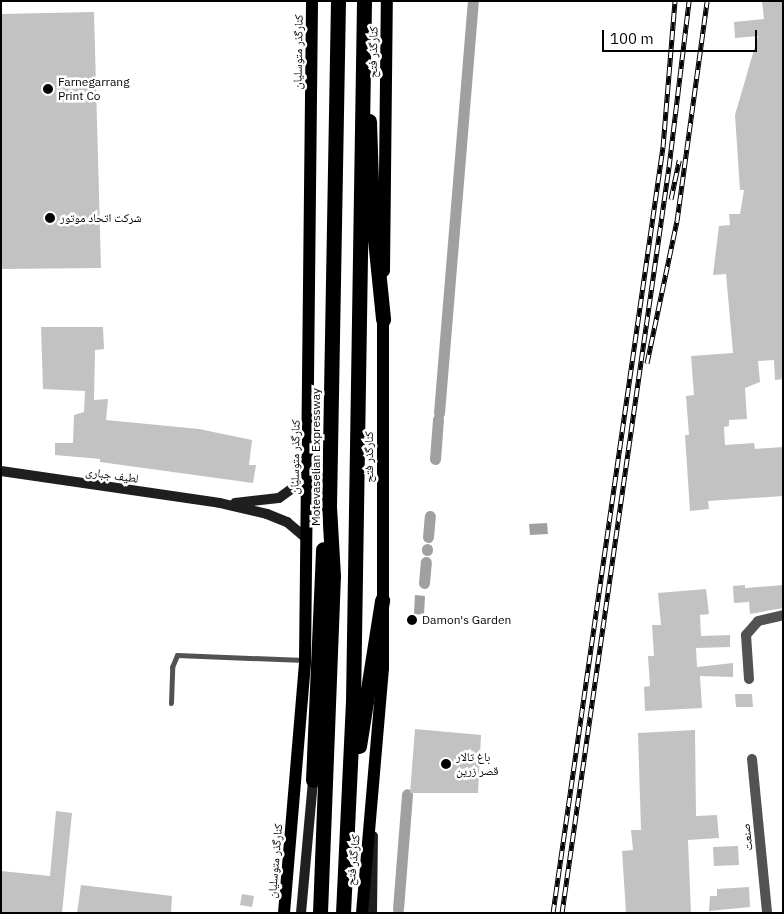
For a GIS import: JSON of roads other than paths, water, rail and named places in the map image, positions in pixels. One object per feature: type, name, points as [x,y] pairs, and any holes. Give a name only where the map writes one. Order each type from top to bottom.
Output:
[{"type":"highway","name":"Motevaselian Expressway","points":[[320,913],[333,576],[329,506],[338,1]]},
{"type":"highway","points":[[343,913],[350,800],[364,1]]},
{"type":"highway","points":[[363,93],[371,135],[372,210],[383,319]]},
{"type":"highway","points":[[313,780],[323,540],[329,506]]},
{"type":"highway","points":[[350,800],[382,600]]},
{"type":"main road","name":"کنارگذر متوسلیان","points":[[284,913],[305,660],[306,538],[310,462],[312,1]]},
{"type":"main road","name":"کنارگذر فتح","points":[[362,913],[372,814],[383,668],[383,319],[387,1]]},
{"type":"main road","points":[[220,503],[279,498],[301,482],[310,462]]},
{"type":"main road","name":"لطیف جباری","points":[[1,471],[220,503]]},
{"type":"main road","points":[[220,503],[267,514],[288,522],[306,538]]},
{"type":"main road","points":[[301,913],[313,780]]},
{"type":"main road","points":[[372,814],[375,870],[372,913]]},
{"type":"street","points":[[749,679],[746,635],[758,621],[783,615]]},
{"type":"street","name":"صنعت","points":[[752,759],[767,913]]},
{"type":"lane","points":[[171,703],[172,667],[177,655],[305,660]]},
{"type":"waterway","points":[[439,413],[473,1]]},
{"type":"waterway","points":[[435,459],[438,419]]},
{"type":"waterway","points":[[428,537],[430,516]]},
{"type":"waterway","points":[[424,583],[426,562]]},
{"type":"waterway","points":[[398,909],[407,794]]},
{"type":"railway","points":[[553,913],[663,147],[675,1]]},
{"type":"railway","points":[[562,913],[669,167],[689,1]]},
{"type":"railway","points":[[647,363],[677,221],[707,1]]},
{"type":"railway","points":[[671,199],[679,160]]},
{"type":"place","name":"Farnegarrang Print Co","points":[[48,89]]},
{"type":"place","name":"شرکت اتحاد موتور","points":[[50,218]]},
{"type":"place","name":"Damon's Garden","points":[[412,620]]},
{"type":"place","name":"باغ تالار قصر زرین","points":[[446,764]]}]
